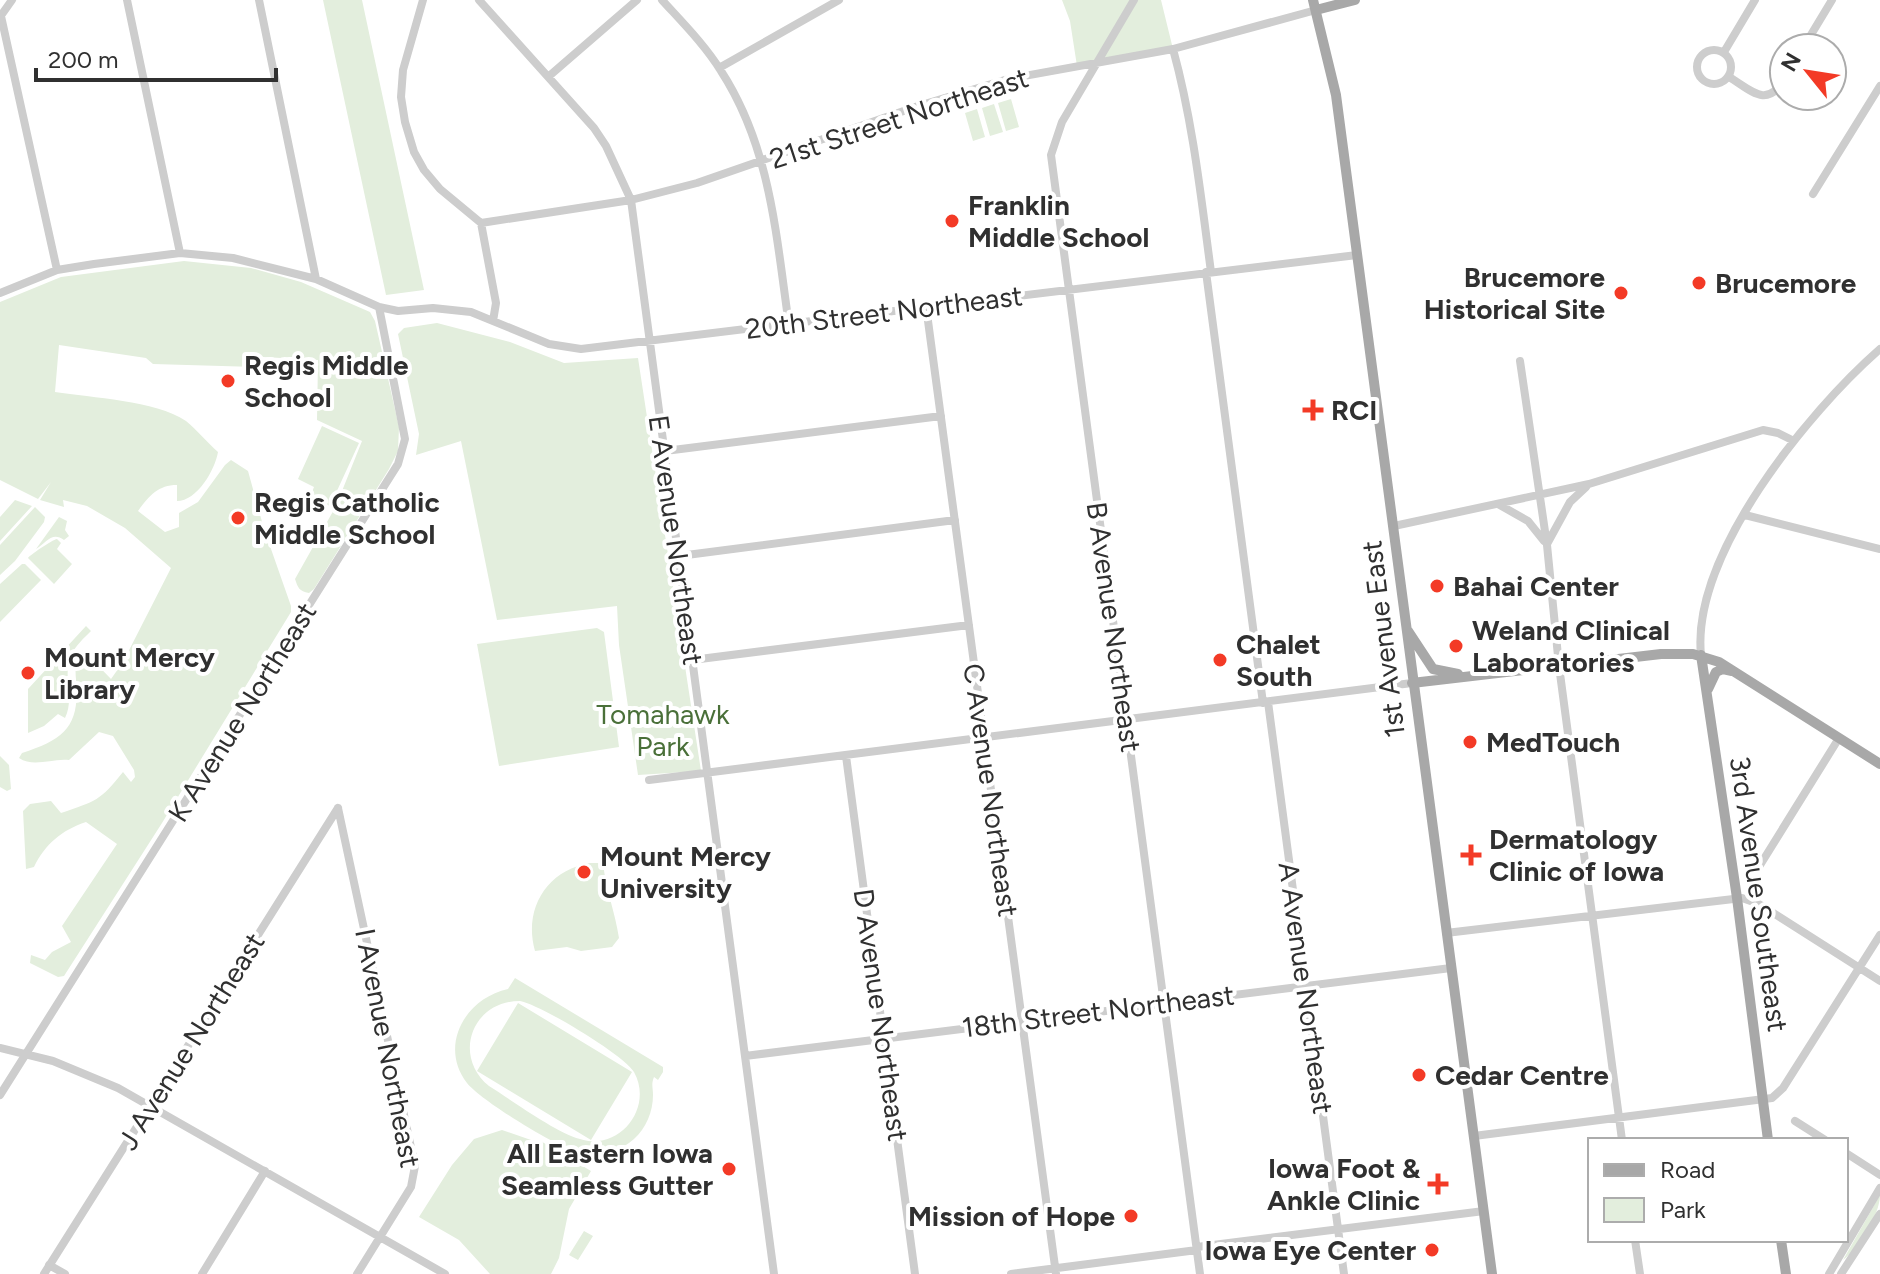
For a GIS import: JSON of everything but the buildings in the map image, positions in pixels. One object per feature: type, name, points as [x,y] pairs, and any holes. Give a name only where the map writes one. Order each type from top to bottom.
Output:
[{"type":"main road","points":[[1315,5],[1355,0]]},
{"type":"main road","name":"1st Avenue East","points":[[1315,5],[1336,95],[1492,1274]]},
{"type":"main road","points":[[1404,626],[1433,669],[1480,676]]},
{"type":"main road","points":[[1412,683],[1674,653],[1701,655],[1733,671],[1880,764]]},
{"type":"main road","name":"3rd Avenue Southeast","points":[[1701,655],[1768,1138]]},
{"type":"main road","points":[[1706,695],[1716,672],[1723,669],[1733,671]]},
{"type":"main road","points":[[1781,1242],[1786,1274]]},
{"type":"street","points":[[12,0],[1,16],[57,270]]},
{"type":"street","points":[[127,0],[180,253]]},
{"type":"street","points":[[259,0],[316,279]]},
{"type":"street","points":[[423,0],[403,70],[401,97],[405,122],[414,152],[424,170],[440,189],[481,223],[496,303],[493,321]]},
{"type":"street","name":"E Avenue Northeast","points":[[479,0],[594,128],[606,146],[631,200],[774,1274]]},
{"type":"street","points":[[548,77],[637,0]]},
{"type":"street","points":[[662,0],[719,68],[745,113],[771,194],[789,325]]},
{"type":"street","points":[[719,68],[839,0]]},
{"type":"street","name":"B Avenue Northeast","points":[[1134,0],[1062,122],[1051,155],[1200,1274]]},
{"type":"street","points":[[1724,52],[1755,0]]},
{"type":"street","points":[[1813,32],[1832,0]]},
{"type":"street","name":"21st Street Northeast","points":[[481,223],[631,200],[697,183],[918,106],[1008,79],[1173,49],[1315,5]]},
{"type":"street","name":"A Avenue Northeast","points":[[1173,49],[1187,99],[1194,143],[1208,272],[1344,1274]]},
{"type":"street","points":[[1717,50],[1724,52],[1731,63],[1729,77],[1716,85],[1702,81],[1698,74],[1698,60],[1703,54],[1717,50]]},
{"type":"street","points":[[1729,77],[1768,97]]},
{"type":"street","points":[[1813,194],[1880,86]]},
{"type":"street","points":[[0,293],[57,270],[180,253],[233,258],[316,279],[379,307]]},
{"type":"street","name":"20th Street Northeast","points":[[379,307],[398,311],[452,309],[471,312],[549,344],[571,348],[789,325],[1357,255]]},
{"type":"street","name":"C Avenue Northeast","points":[[926,306],[1055,1271]]},
{"type":"street","name":"K Avenue Northeast","points":[[0,1095],[398,464],[405,439],[379,307]]},
{"type":"street","points":[[1701,655],[1700,636],[1710,583],[1721,556],[1792,440],[1880,349]]},
{"type":"street","points":[[1520,361],[1547,545],[1559,666],[1622,1138]]},
{"type":"street","points":[[665,451],[941,416]]},
{"type":"street","points":[[1394,526],[1589,484],[1763,430],[1792,440]]},
{"type":"street","points":[[1547,545],[1570,502],[1589,484]]},
{"type":"street","points":[[1498,504],[1528,521],[1547,545]]},
{"type":"street","points":[[1745,515],[1880,549]]},
{"type":"street","points":[[679,556],[955,520]]},
{"type":"street","points":[[692,660],[969,625]]},
{"type":"street","points":[[649,780],[1412,683]]},
{"type":"street","points":[[1757,870],[1839,738]]},
{"type":"street","name":"D Avenue Northeast","points":[[846,756],[915,1274]]},
{"type":"street","name":"J Avenue Northeast","points":[[47,1270],[338,808]]},
{"type":"street","name":"I Avenue Northeast","points":[[338,808],[415,1157],[411,1187],[357,1274]]},
{"type":"street","points":[[1446,933],[1737,898],[1759,904],[1880,981]]},
{"type":"street","points":[[1474,1136],[1773,1097],[1783,1088],[1880,935]]},
{"type":"street","name":"18th Street Northeast","points":[[745,1056],[1451,968]]},
{"type":"street","points":[[0,1048],[89,1075],[150,1105],[445,1274]]},
{"type":"street","points":[[1795,1121],[1822,1138]]},
{"type":"street","points":[[1848,1154],[1880,1175]]},
{"type":"street","points":[[202,1274],[265,1171]]},
{"type":"street","points":[[1829,1274],[1880,1188]]},
{"type":"street","points":[[1011,1274],[1055,1271],[1197,1248],[1484,1211]]},
{"type":"street","points":[[1841,1274],[1880,1214]]},
{"type":"street","points":[[1635,1242],[1640,1274]]},
{"type":"street","points":[[47,1270],[65,1274]]},
{"type":"green space","points":[[323,0],[362,0],[424,290],[386,295]]},
{"type":"green space","points":[[1062,0],[1161,0],[1173,49],[1077,66],[1070,21]]},
{"type":"green space","points":[[1011,99],[1019,127],[1006,131],[998,103]]},
{"type":"green space","points":[[994,104],[1003,132],[990,136],[982,108]]},
{"type":"green space","points":[[977,109],[985,137],[973,141],[965,113]]},
{"type":"green space","name":"Regis Catholic Middle School","points":[[184,261],[251,268],[301,282],[370,312],[375,321],[399,427],[398,451],[309,593],[299,589],[295,579],[336,506],[362,441],[317,420],[318,360],[263,357],[260,367],[153,364],[146,358],[59,345],[55,392],[158,408],[186,421],[218,452],[209,475],[191,496],[177,501],[177,485],[164,487],[150,496],[138,511],[165,532],[179,527],[179,513],[198,502],[231,460],[248,471],[291,612],[162,823],[64,976],[58,977],[30,963],[31,955],[45,960],[52,952],[71,942],[62,926],[117,844],[86,822],[55,839],[34,867],[26,869],[23,811],[30,804],[51,801],[61,813],[82,806],[103,795],[123,772],[131,782],[135,777],[134,770],[113,736],[99,732],[69,760],[37,762],[19,758],[22,753],[59,736],[72,720],[77,696],[76,664],[83,650],[111,679],[123,662],[171,568],[125,528],[87,506],[63,500],[64,507],[40,500],[51,482],[38,499],[0,480],[0,302],[61,277]]},
{"type":"green space","name":"Tomahawk Park","points":[[437,323],[510,342],[564,363],[638,358],[701,771],[638,775],[619,645],[617,606],[497,620],[461,441],[416,455],[419,434],[398,334],[404,328]]},
{"type":"green space","points":[[322,426],[359,443],[330,506],[310,497],[314,487],[298,479]]},
{"type":"green space","points":[[15,500],[32,506],[0,541],[0,517]]},
{"type":"green space","points":[[35,507],[45,517],[44,522],[15,561],[0,575],[0,545]]},
{"type":"green space","points":[[59,517],[67,521],[65,530],[69,536],[64,540],[53,537],[36,549]]},
{"type":"green space","points":[[57,539],[61,543],[57,549],[72,564],[54,584],[28,558]]},
{"type":"green space","points":[[22,564],[41,580],[0,622],[0,584]]},
{"type":"green space","points":[[86,626],[91,631],[75,649],[69,664],[69,703],[65,718],[58,714],[44,726],[28,733],[28,689]]},
{"type":"green space","points":[[597,628],[604,632],[619,747],[499,766],[477,644]]},
{"type":"green space","points":[[0,756],[9,765],[11,789],[7,791],[0,787]]},
{"type":"green space","points":[[590,863],[603,863],[619,938],[612,947],[535,951],[532,921],[542,894],[562,874]]},
{"type":"green space","points":[[515,978],[663,1067],[658,1080],[653,1079],[653,1101],[648,1119],[634,1139],[610,1152],[582,1154],[557,1144],[522,1123],[467,1083],[455,1054],[461,1025],[480,1002],[508,989]],"holes":[[[520,1001],[599,1043],[634,1072],[639,1086],[636,1112],[619,1133],[594,1141],[570,1135],[489,1086],[478,1074],[471,1060],[470,1046],[479,1020],[503,1003]]]},
{"type":"green space","points":[[518,1003],[632,1072],[591,1140],[477,1071]]},
{"type":"green space","points":[[502,1130],[539,1140],[591,1171],[569,1209],[559,1258],[551,1274],[490,1274],[459,1240],[419,1217],[452,1165],[474,1139]]},
{"type":"green space","points":[[1880,1195],[1867,1231],[1843,1260]]},
{"type":"green space","points":[[584,1231],[593,1236],[578,1260],[569,1255]]},
{"type":"place","name":"Franklin Middle School","points":[[952,221]]},
{"type":"place","name":"Brucemore","points":[[1699,283]]},
{"type":"place","name":"Brucemore Historical Site","points":[[1621,293]]},
{"type":"place","name":"Regis Middle School","points":[[228,381]]},
{"type":"place","name":"RCI","points":[[1313,410]]},
{"type":"place","name":"Regis Catholic Middle School","points":[[238,518]]},
{"type":"place","name":"Bahai Center","points":[[1437,586]]},
{"type":"place","name":"Weland Clinical Laboratories","points":[[1456,646]]},
{"type":"place","name":"Chalet South","points":[[1220,660]]},
{"type":"place","name":"Mount Mercy Library","points":[[28,673]]},
{"type":"place","name":"MedTouch","points":[[1470,742]]},
{"type":"place","name":"Dermatology Clinic of Iowa","points":[[1471,855]]},
{"type":"place","name":"Mount Mercy University","points":[[584,872]]},
{"type":"place","name":"Cedar Centre","points":[[1419,1075]]},
{"type":"place","name":"All Eastern Iowa Seamless Gutter","points":[[729,1169]]},
{"type":"place","name":"Iowa Foot & Ankle Clinic","points":[[1438,1184]]},
{"type":"place","name":"Mission of Hope","points":[[1131,1216]]},
{"type":"place","name":"Iowa Eye Center","points":[[1432,1250]]}]
